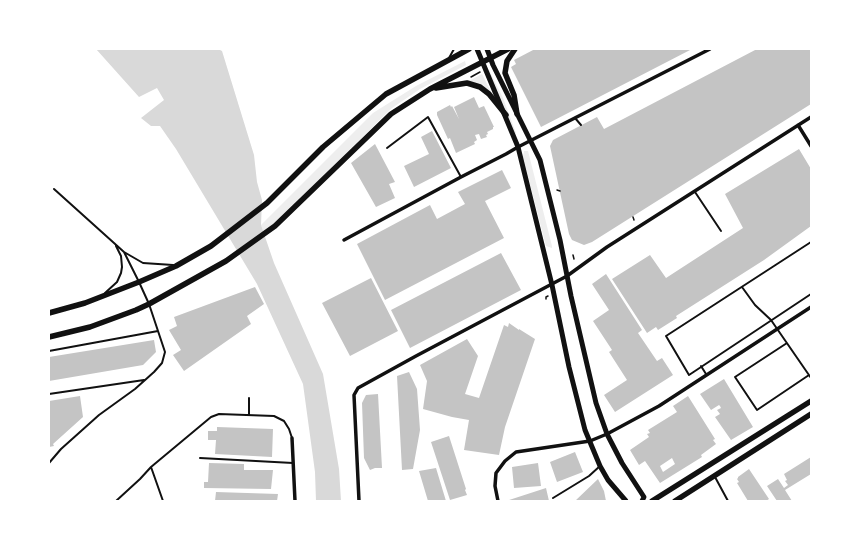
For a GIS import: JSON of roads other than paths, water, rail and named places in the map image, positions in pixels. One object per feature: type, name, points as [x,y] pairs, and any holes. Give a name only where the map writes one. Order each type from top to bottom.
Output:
[{"type":"main road","points":[[49,314],[85,303],[139,282],[176,266],[211,246],[267,203],[323,147],[386,94],[448,59],[469,49]]},
{"type":"main road","points":[[477,49],[518,146],[552,284],[568,367],[580,414],[600,466],[608,480],[626,501]]},
{"type":"main road","points":[[486,49],[540,160],[560,240],[591,385],[607,434],[622,464],[644,497],[642,501]]},
{"type":"main road","points":[[49,337],[90,327],[149,304],[226,261],[274,226],[391,114],[430,89],[508,49]]},
{"type":"main road","points":[[515,49],[507,60],[505,73],[514,94],[518,114]]},
{"type":"main road","points":[[430,89],[467,83],[480,87],[489,94],[506,116]]},
{"type":"main road","points":[[652,501],[811,401]]},
{"type":"main road","points":[[675,501],[811,414]]},
{"type":"street","points":[[344,240],[506,154],[518,146],[710,49]]},
{"type":"street","points":[[359,501],[354,395],[358,388],[567,276],[607,247],[811,117]]},
{"type":"street","points":[[798,125],[811,146]]},
{"type":"street","points":[[498,501],[495,486],[496,474],[505,461],[516,452],[590,441],[607,434],[659,406],[811,307]]},
{"type":"street","points":[[292,438],[295,501]]},
{"type":"lane","points":[[448,59],[454,49]]},
{"type":"lane","points":[[387,148],[428,117],[461,177]]},
{"type":"lane","points":[[576,118],[581,125]]},
{"type":"lane","points":[[54,189],[124,252],[144,263],[176,266]]},
{"type":"lane","points":[[694,191],[721,231]]},
{"type":"lane","points":[[811,242],[666,336],[690,375],[701,366],[811,294]]},
{"type":"lane","points":[[85,303],[106,292],[117,282],[122,267],[121,256],[115,243]]},
{"type":"lane","points":[[49,463],[61,449],[99,415],[145,380],[157,369],[164,359],[165,352],[149,304],[124,252]]},
{"type":"lane","points":[[742,287],[755,305],[771,320],[810,376],[757,410],[735,377],[787,343]]},
{"type":"lane","points":[[49,351],[158,331]]},
{"type":"lane","points":[[701,366],[706,374]]},
{"type":"lane","points":[[49,394],[145,380]]},
{"type":"lane","points":[[249,398],[249,414]]},
{"type":"lane","points":[[116,501],[151,467],[211,417],[218,414],[274,416],[284,422],[289,429],[292,438]]},
{"type":"lane","points":[[200,458],[293,463]]},
{"type":"lane","points":[[553,498],[589,476],[600,466]]},
{"type":"lane","points":[[151,467],[163,501]]},
{"type":"lane","points":[[714,476],[728,501]]}]
